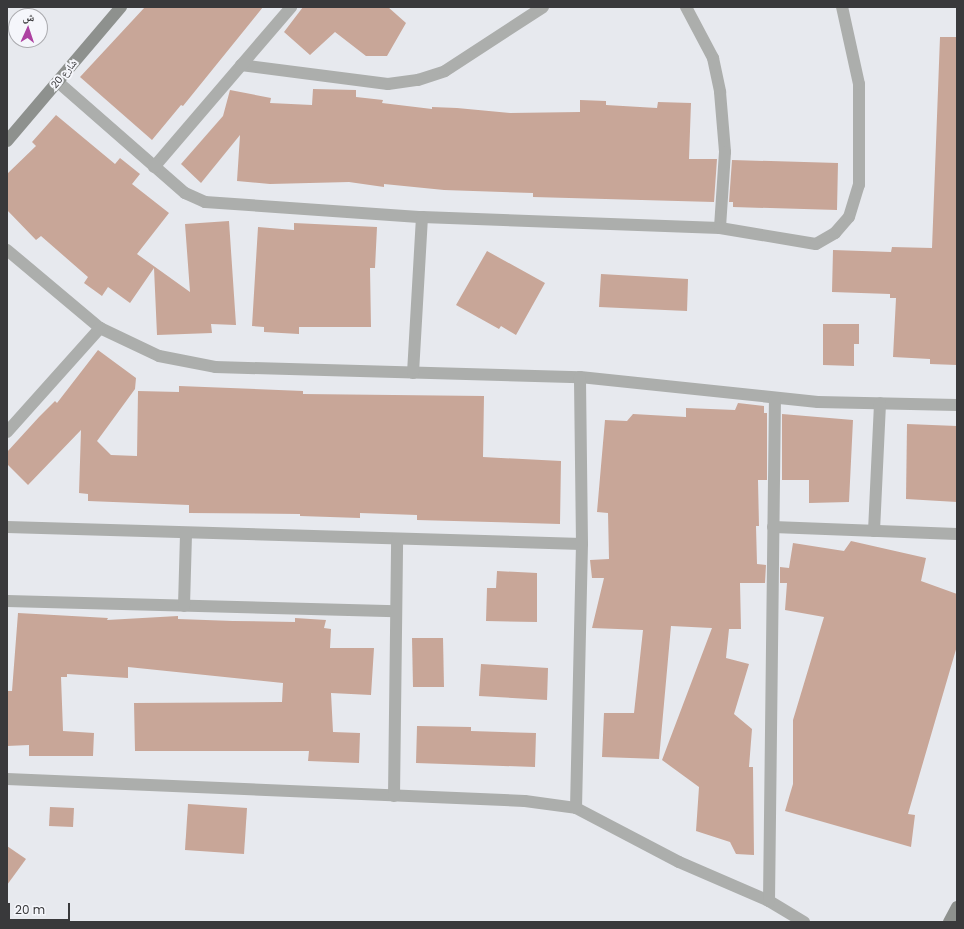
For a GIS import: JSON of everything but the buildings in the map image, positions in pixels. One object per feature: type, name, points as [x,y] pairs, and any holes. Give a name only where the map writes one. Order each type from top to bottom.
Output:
[{"type":"street","name":"شارع 20","points":[[7,141],[121,7]]},
{"type":"street","points":[[154,167],[291,7]]},
{"type":"street","points":[[241,65],[388,84],[418,80],[444,71],[543,7]]},
{"type":"street","points":[[686,7],[713,58],[720,92],[725,152],[720,228]]},
{"type":"street","points":[[58,82],[185,193],[205,202],[422,217],[720,228],[816,244],[835,233],[849,217],[859,185],[859,84],[842,7]]},
{"type":"street","points":[[413,373],[422,217]]},
{"type":"street","points":[[7,250],[100,328],[159,356],[215,367],[580,377],[775,398],[957,405]]},
{"type":"street","points":[[7,432],[100,328]]},
{"type":"street","points":[[576,808],[582,544],[580,377]]},
{"type":"street","points":[[769,901],[775,398]]},
{"type":"street","points":[[874,531],[880,403]]},
{"type":"street","points":[[7,527],[397,540],[582,544]]},
{"type":"street","points":[[773,527],[957,534]]},
{"type":"street","points":[[184,606],[186,532]]},
{"type":"street","points":[[394,796],[397,540]]},
{"type":"street","points":[[7,601],[396,611]]},
{"type":"street","points":[[7,778],[525,801],[576,808],[678,862],[769,901],[804,922]]},
{"type":"street","points":[[949,922],[957,907]]}]
